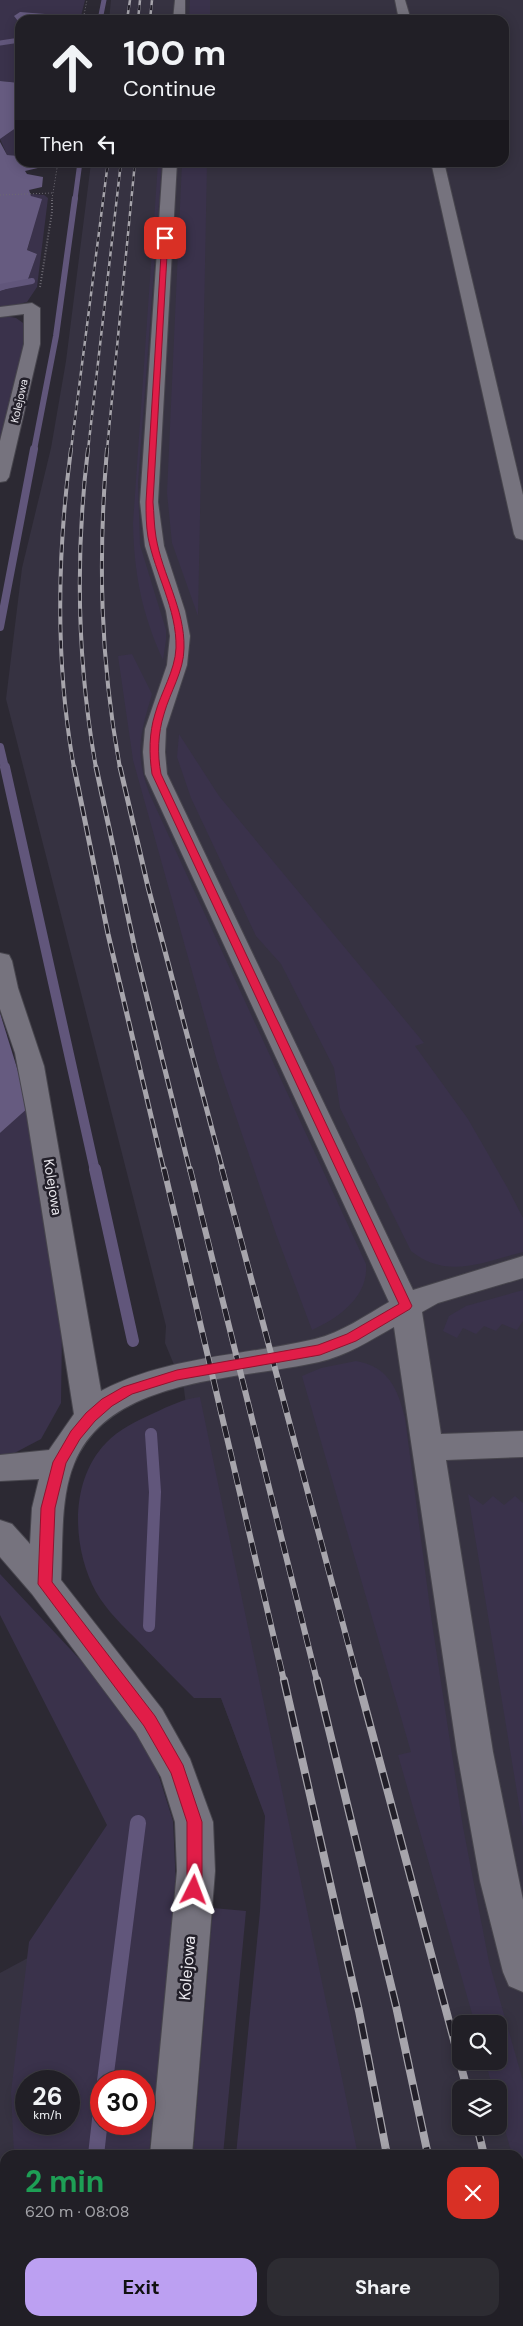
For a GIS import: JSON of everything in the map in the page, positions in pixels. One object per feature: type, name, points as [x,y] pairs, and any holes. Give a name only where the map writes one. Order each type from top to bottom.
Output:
[{"type":"street","points":[[179,15],[180,0]]},
{"type":"street","points":[[400,0],[403,15]]},
{"type":"street","points":[[170,167],[149,502],[152,537],[176,616],[180,648],[175,672],[159,713],[154,751],[156,774],[406,1306],[481,1786],[499,1881],[523,1972]]},
{"type":"street","points":[[438,167],[523,534]]},
{"type":"street","points":[[0,312],[24,317],[32,316]]},
{"type":"street","name":"Kolejowa","points":[[0,477],[32,344],[32,316]]},
{"type":"street","name":"Kolejowa","points":[[0,962],[2,977],[27,1042],[90,1417]]},
{"type":"street","points":[[44,1584],[48,1508],[60,1462],[75,1435],[90,1417],[107,1402],[128,1391],[177,1375],[320,1350],[351,1337],[406,1306],[454,1286],[523,1267]]},
{"type":"street","points":[[429,1447],[523,1444]]},
{"type":"street","points":[[0,1468],[38,1466],[60,1462]]},
{"type":"street","name":"Kolejowa","points":[[0,1534],[44,1584],[149,1721],[177,1770],[194,1822],[196,1872],[171,2150]]},
{"type":"path","points":[[84,15],[87,0]]},
{"type":"path","points":[[32,316],[40,288],[57,167]]},
{"type":"path","points":[[0,195],[52,193]]},
{"type":"shaded area","points":[[0,0],[85,0],[81,15],[15,15],[15,82],[0,81]]},
{"type":"shaded area","points":[[111,0],[523,0],[523,2150],[301,2150],[265,1815],[221,1698],[184,1389],[165,1343],[166,1326],[6,699],[22,568],[51,448],[66,361],[90,167],[509,167],[509,15],[110,15]]},
{"type":"shaded area","points":[[190,0],[210,0],[210,15],[189,15]]},
{"type":"shaded area","points":[[20,12],[46,15],[16,15]]},
{"type":"shaded area","points":[[0,81],[15,82],[15,128],[0,139]]},
{"type":"shaded area","points":[[15,128],[15,156],[7,155],[0,139]]},
{"type":"shaded area","points":[[0,142],[7,155],[15,156],[15,167],[42,167],[25,171],[27,174],[43,177],[42,187],[29,190],[31,196],[42,199],[27,250],[37,254],[27,282],[0,291]]},
{"type":"shaded area","points":[[158,167],[162,167],[138,483],[140,545],[166,630],[163,660],[140,593],[135,559],[133,523]]},
{"type":"shaded area","points":[[182,167],[207,167],[198,616],[172,543],[167,493]]},
{"type":"shaded area","points":[[31,194],[44,195],[48,198],[37,287],[27,302],[0,309],[0,291],[27,282],[37,254],[27,250],[30,241]]},
{"type":"shaded area","points":[[0,315],[16,318],[26,325],[27,337],[0,457]]},
{"type":"shaded area","points":[[132,654],[152,694],[140,744],[142,767],[150,795],[366,1264],[366,1276],[357,1296],[342,1312],[312,1330],[276,1234],[217,1061],[133,760],[118,656]]},
{"type":"shaded area","points":[[179,734],[219,796],[424,1043],[415,1046],[468,1119],[523,1218],[523,1252],[479,1264],[452,1267],[438,1265],[425,1260],[411,1251],[340,1108],[334,1068],[281,964],[256,936],[191,798],[177,757]]},
{"type":"shaded area","points":[[0,1013],[29,1107],[0,1133]]},
{"type":"shaded area","points":[[29,1107],[57,1307],[62,1329],[61,1403],[41,1439],[5,1458],[0,1458],[0,1133]]},
{"type":"shaded area","points":[[523,1290],[523,1321],[517,1330],[502,1324],[496,1331],[484,1326],[476,1334],[463,1328],[457,1338],[443,1331],[449,1316],[466,1306]]},
{"type":"shaded area","points":[[356,1361],[376,1368],[384,1374],[390,1380],[399,1398],[405,1418],[432,1623],[463,1827],[489,1962],[504,2015],[472,2015],[398,1755],[411,1752],[302,1376],[321,1368]]},
{"type":"shaded area","points":[[200,1397],[357,2150],[236,2150],[260,1911],[265,1816],[221,1698],[194,1698],[121,1624],[105,1606],[96,1592],[82,1555],[78,1515],[80,1495],[85,1476],[94,1459],[111,1438],[128,1426],[188,1399]]},
{"type":"shaded area","points":[[468,1494],[483,1505],[493,1496],[504,1505],[515,1496],[523,1503],[523,1829]]},
{"type":"shaded area","points":[[0,1574],[86,1666],[106,1683],[156,1767],[173,1821],[176,1886],[155,2095],[155,2070],[90,2070],[90,2135],[151,2135],[150,2150],[14,2150],[11,2092],[29,1942],[107,1825],[0,1615]]},
{"type":"shaded area","points":[[213,1908],[246,1911],[223,2150],[193,2150]]},
{"type":"shaded area","points":[[50,1946],[28,2070],[15,2070],[15,2135],[22,2135],[20,2150],[0,2150],[0,1973]]},
{"type":"shaded area","points":[[507,2025],[523,2081],[523,2150],[511,2150],[506,2135],[507,2080],[490,2080],[488,2070],[507,2070]]},
{"type":"waterway","points":[[101,15],[104,0]]},
{"type":"waterway","points":[[0,43],[15,41]]},
{"type":"waterway","points":[[75,199],[79,167]]},
{"type":"waterway","points":[[34,450],[56,336],[75,198]]},
{"type":"waterway","points":[[0,287],[32,281]]},
{"type":"waterway","points":[[0,627],[34,449]]},
{"type":"waterway","points":[[0,747],[5,768]]},
{"type":"waterway","points":[[5,767],[95,1171]]},
{"type":"waterway","points":[[95,1169],[133,1341]]},
{"type":"waterway","points":[[149,1626],[155,1492],[151,1434]]},
{"type":"waterway","points":[[106,2070],[138,1823]]},
{"type":"waterway","points":[[97,2150],[98,2135]]},
{"type":"railway","points":[[128,15],[130,0]]},
{"type":"railway","points":[[138,15],[140,0]]},
{"type":"railway","points":[[150,15],[152,0]]},
{"type":"railway","points":[[71,450],[107,167]]},
{"type":"railway","points":[[88,450],[120,167]]},
{"type":"railway","points":[[107,450],[135,167]]},
{"type":"railway","points":[[71,449],[63,529],[60,608],[64,688],[74,768]]},
{"type":"railway","points":[[88,449],[81,529],[80,608],[85,688],[96,768]]},
{"type":"railway","points":[[107,449],[102,530],[103,609],[108,688],[120,768]]},
{"type":"railway","points":[[74,767],[108,934],[164,1171]]},
{"type":"railway","points":[[96,767],[135,949],[190,1171]]},
{"type":"railway","points":[[120,767],[148,887],[223,1171]]},
{"type":"railway","points":[[164,1169],[284,1681]]},
{"type":"railway","points":[[190,1169],[317,1681]]},
{"type":"railway","points":[[222,1169],[358,1681]]},
{"type":"railway","points":[[284,1680],[359,2011],[386,2150]]},
{"type":"railway","points":[[317,1680],[396,2006],[427,2150]]},
{"type":"railway","points":[[358,1680],[465,2080]]},
{"type":"railway","points":[[479,2135],[483,2150]]},
{"type":"route","points":[[165,238],[149,502],[152,537],[179,627],[180,648],[175,672],[159,713],[154,744],[156,774],[406,1306],[351,1337],[320,1350],[177,1375],[128,1391],[107,1402],[90,1417],[75,1435],[60,1462],[48,1508],[45,1536],[44,1584],[149,1721],[177,1770],[194,1822],[196,1872],[194,1890]]}]
